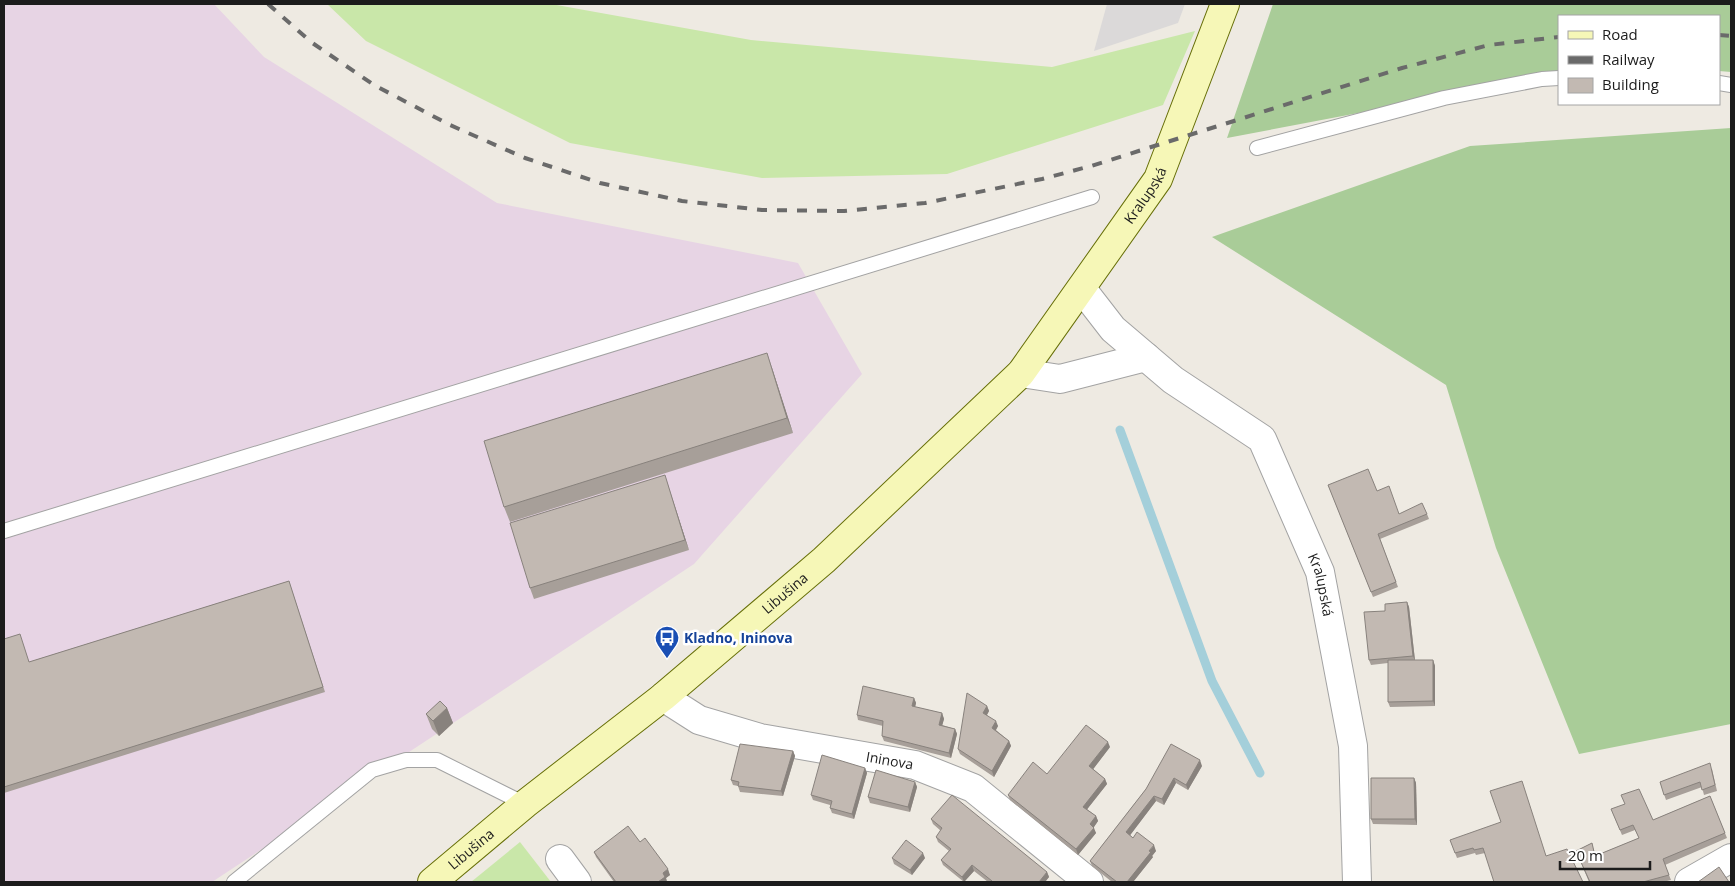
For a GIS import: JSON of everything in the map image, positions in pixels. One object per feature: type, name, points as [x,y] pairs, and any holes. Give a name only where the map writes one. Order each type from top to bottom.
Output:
[{"type":"main road","name":"Kralupská","points":[[1082,289],[1158,179],[1226,4]]},
{"type":"main road","name":"Libušina","points":[[432,882],[524,804],[663,697],[824,560],[1021,373],[1082,289]]},
{"type":"street","name":"Kralupská","points":[[1082,289],[1113,329],[1173,380],[1262,439],[1320,572],[1352,746],[1357,882]]},
{"type":"street","points":[[1021,373],[1060,379],[1146,357]]},
{"type":"street","name":"Ininova","points":[[663,697],[699,720],[760,738],[915,765],[973,788],[1089,882]]},
{"type":"street","points":[[1689,882],[1731,858]]},
{"type":"street","points":[[560,859],[578,882]]},
{"type":"lane","points":[[1257,148],[1444,98],[1542,79],[1558,78]]},
{"type":"lane","points":[[4,531],[1092,197]]},
{"type":"lane","points":[[234,882],[372,770],[406,760],[437,760],[524,804]]},
{"type":"shaded area","points":[[4,4],[214,4],[264,57],[497,203],[798,263],[862,374],[694,564],[212,882],[4,882]]},
{"type":"shaded area","points":[[1107,4],[1185,4],[1178,23],[1094,51]]},
{"type":"green space","points":[[327,4],[551,4],[751,40],[1052,67],[1195,31],[1163,105],[947,174],[762,178],[570,143],[366,41]]},
{"type":"green space","points":[[1273,4],[1731,4],[1731,72],[1720,71],[1720,15],[1558,15],[1558,75],[1227,138]]},
{"type":"green space","points":[[1731,128],[1731,724],[1579,754],[1496,548],[1446,385],[1212,237],[1470,146]]},
{"type":"green space","points":[[520,842],[551,882],[471,882]]},
{"type":"building","points":[[767,353],[787,418],[504,507],[484,441]]},
{"type":"building","points":[[1368,469],[1377,491],[1389,486],[1399,514],[1422,503],[1427,514],[1378,534],[1396,582],[1371,592],[1328,485]]},
{"type":"building","points":[[665,475],[685,540],[530,588],[510,523]]},
{"type":"building","points":[[289,581],[323,687],[4,787],[4,639],[20,634],[29,662]]},
{"type":"building","points":[[1407,602],[1413,656],[1369,660],[1364,612],[1385,611],[1385,604]]},
{"type":"building","points":[[1388,660],[1433,660],[1433,701],[1388,702]]},
{"type":"building","points":[[863,686],[914,698],[912,706],[942,713],[939,725],[955,729],[949,753],[882,736],[883,721],[857,715]]},
{"type":"building","points":[[967,693],[987,706],[983,713],[996,721],[992,728],[1009,741],[992,771],[958,749]]},
{"type":"building","points":[[440,701],[447,708],[433,721],[426,714]]},
{"type":"building","points":[[1086,725],[1108,742],[1089,766],[1105,779],[1083,807],[1096,816],[1090,824],[1094,828],[1076,849],[1008,795],[1033,762],[1047,774]]},
{"type":"building","points":[[740,744],[793,751],[781,791],[738,786],[739,782],[731,780]]},
{"type":"building","points":[[1171,744],[1200,760],[1186,785],[1174,778],[1162,799],[1154,796],[1126,832],[1133,838],[1137,832],[1154,845],[1149,851],[1151,852],[1127,882],[1117,882],[1090,861],[1146,789]]},
{"type":"building","points":[[822,755],[865,768],[852,814],[830,808],[832,801],[811,795]]},
{"type":"building","points":[[1710,763],[1715,785],[1702,790],[1700,782],[1664,795],[1660,782]]},
{"type":"building","points":[[876,770],[915,782],[908,807],[868,797]]},
{"type":"building","points":[[1371,778],[1414,778],[1415,819],[1371,819]]},
{"type":"building","points":[[1522,781],[1546,856],[1567,849],[1583,882],[1494,882],[1483,848],[1474,850],[1473,848],[1455,853],[1450,840],[1501,822],[1490,791]]},
{"type":"building","points":[[1639,789],[1653,820],[1710,796],[1725,833],[1663,859],[1669,875],[1643,882],[1590,882],[1576,851],[1592,843],[1595,856],[1639,838],[1633,825],[1620,830],[1611,809],[1625,804],[1621,795]]},
{"type":"building","points":[[952,795],[1047,872],[1039,882],[991,882],[972,865],[962,877],[941,860],[951,849],[936,837],[942,828],[931,819]]},
{"type":"building","points":[[628,826],[640,842],[645,838],[668,869],[663,873],[665,877],[658,882],[616,882],[594,852]]},
{"type":"building","points":[[906,840],[923,853],[910,870],[892,858]]},
{"type":"building","points":[[1719,867],[1729,882],[1698,882]]},
{"type":"waterway","points":[[1120,430],[1212,681],[1260,773]]},
{"type":"railway","points":[[268,4],[311,42],[374,85],[450,125],[525,158],[600,183],[682,201],[762,210],[844,211],[925,203],[1042,179],[1091,166],[1402,68],[1489,45],[1558,37]]},
{"type":"railway","points":[[1720,35],[1731,36]]},
{"type":"place","name":"Kladno, Ininova","points":[[667,659]]}]
